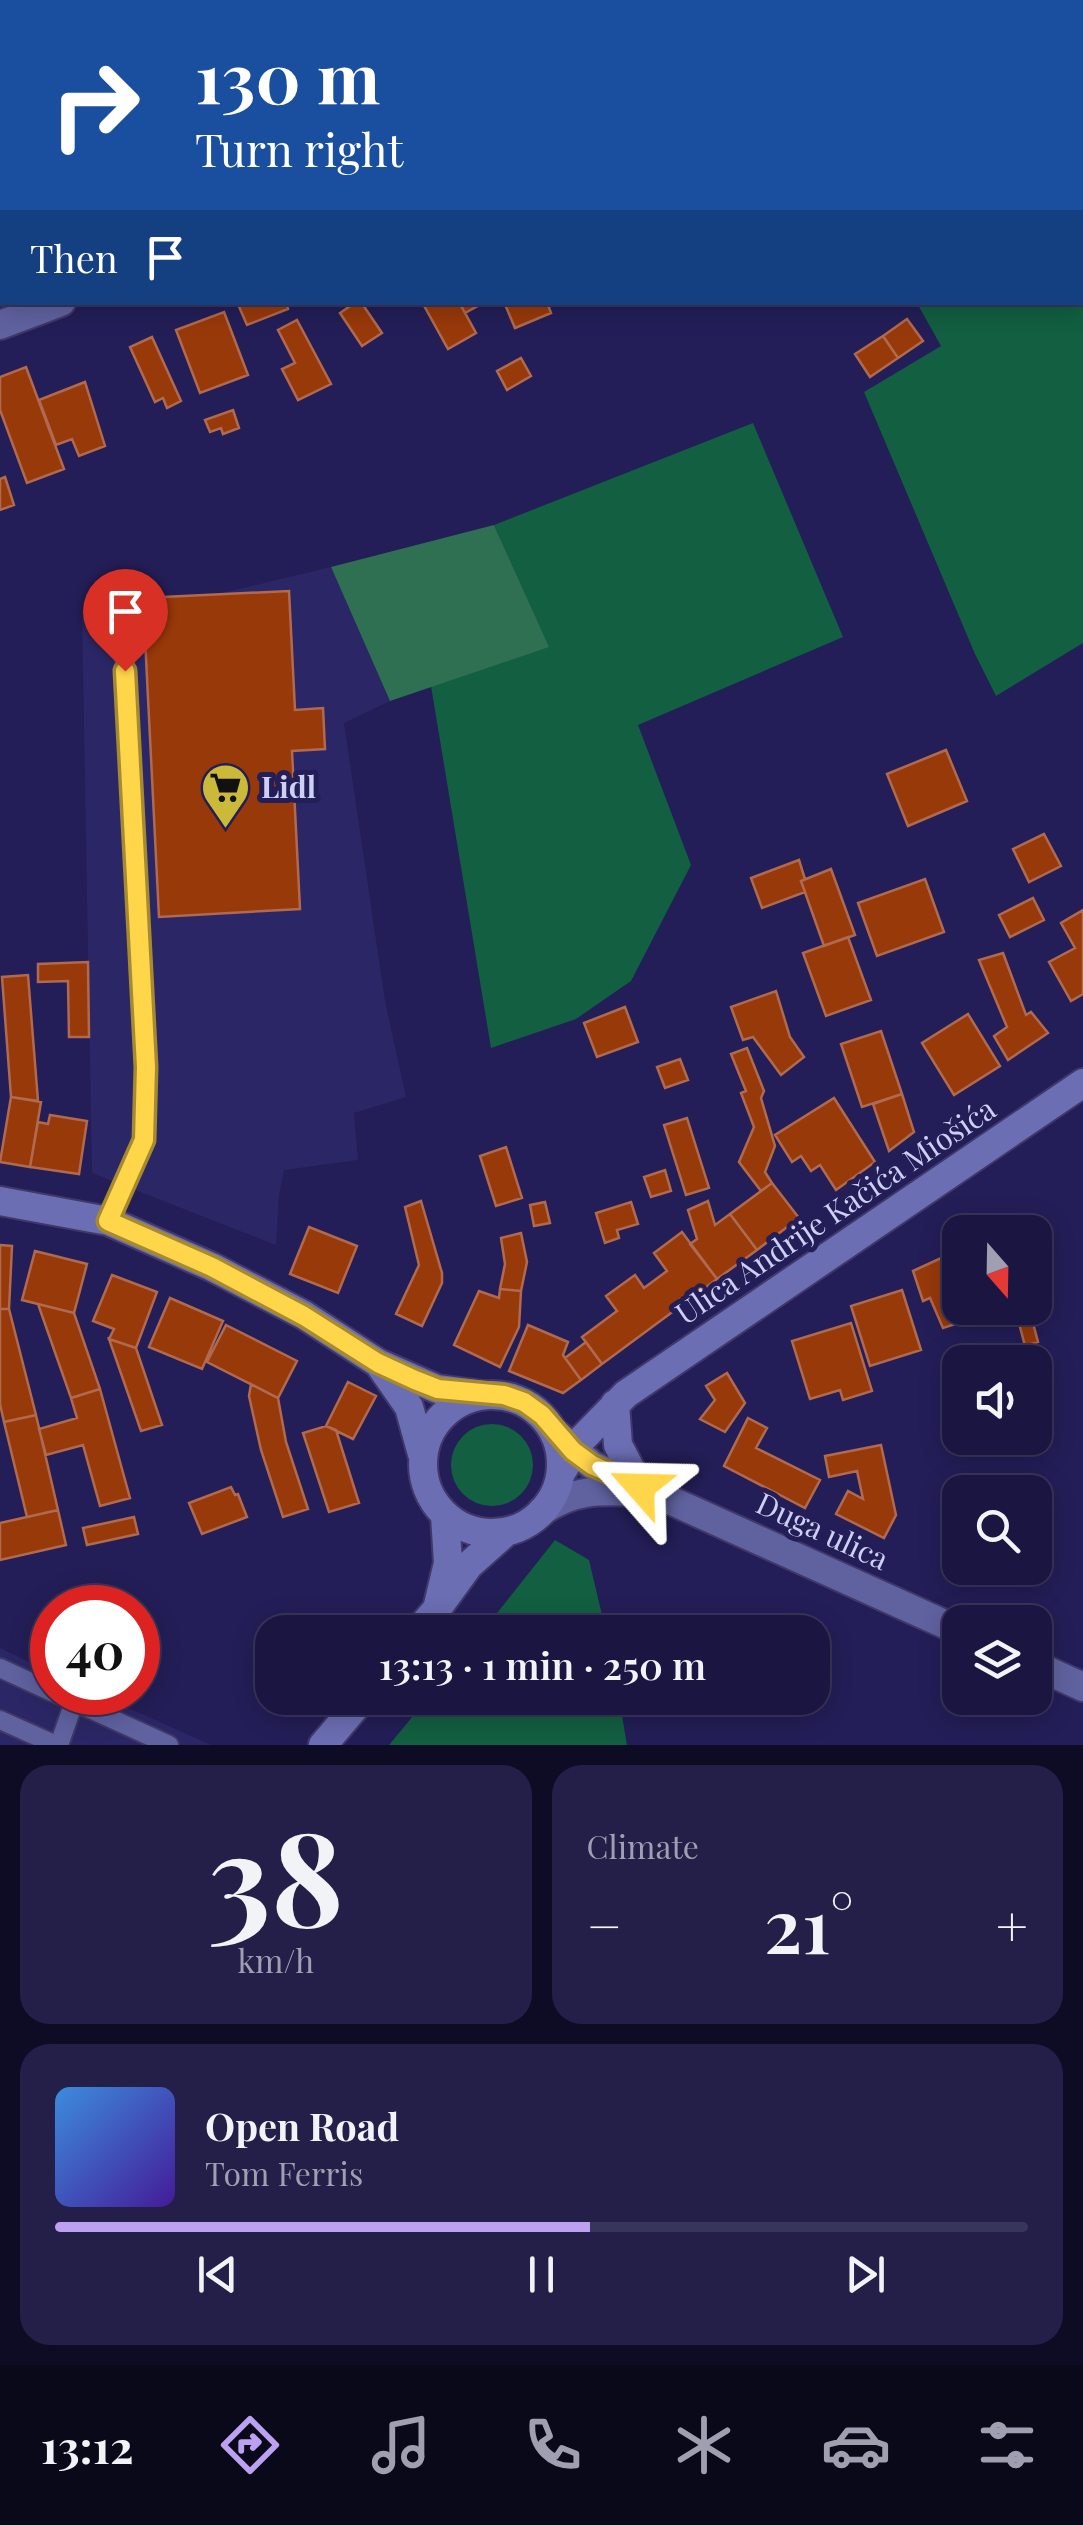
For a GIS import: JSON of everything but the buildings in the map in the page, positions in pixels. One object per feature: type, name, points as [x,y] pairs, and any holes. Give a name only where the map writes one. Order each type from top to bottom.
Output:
[{"type":"main road","name":"Ulica Andrije Kačića Miošića","points":[[557,1443],[1083,1083]]},
{"type":"main road","name":"Duga ulica","points":[[0,1200],[108,1221],[288,1307],[378,1363],[438,1389],[504,1395],[524,1402],[557,1443]]},
{"type":"main road","name":"Duga ulica","points":[[378,1363],[409,1407],[428,1488],[445,1515]]},
{"type":"main road","points":[[423,1457],[429,1435],[442,1415],[461,1402],[484,1395]]},
{"type":"main road","name":"Ulica Andrije Kačića Miošića","points":[[557,1443],[562,1416],[620,1399]]},
{"type":"main road","points":[[620,1399],[618,1445],[647,1491]]},
{"type":"main road","points":[[542,1511],[554,1494],[557,1443]]},
{"type":"main road","name":"Duga ulica","points":[[432,1615],[469,1565],[506,1532],[526,1524],[542,1511]]},
{"type":"main road","points":[[445,1515],[463,1527],[484,1533],[506,1532]]},
{"type":"main road","points":[[438,1608],[448,1563],[445,1515]]},
{"type":"main road","points":[[323,1745],[348,1715]]},
{"type":"street","points":[[0,325],[53,305]]},
{"type":"street","name":"Duga ulica","points":[[557,1443],[647,1491],[942,1622]]},
{"type":"street","name":"Duga ulica","points":[[542,1511],[574,1493],[647,1491]]},
{"type":"street","points":[[1052,1673],[1083,1687]]},
{"type":"lane","points":[[108,1221],[144,1140],[146,1067],[122,633]]},
{"type":"lane","points":[[0,1668],[30,1682]]},
{"type":"lane","points":[[0,1720],[57,1745],[69,1715]]},
{"type":"lane","points":[[103,1715],[169,1745]]},
{"type":"shaded area","points":[[331,567],[390,701],[344,723],[385,1001],[406,1097],[354,1113],[358,1160],[284,1170],[276,1245],[92,1173],[82,612],[110,610],[143,598],[214,595]]},
{"type":"shaded area","points":[[0,1648],[30,1662],[30,1715],[144,1715],[211,1745],[0,1745]]},
{"type":"green space","points":[[918,305],[1083,305],[1083,643],[996,696],[864,392],[941,346]]},
{"type":"green space","points":[[753,423],[843,637],[638,725],[691,865],[631,981],[576,1019],[491,1048],[431,686],[548,646],[494,525]]},
{"type":"green space","points":[[494,525],[549,647],[390,701],[331,567]]},
{"type":"green space","points":[[492,1424],[508,1427],[521,1436],[530,1449],[530,1481],[521,1494],[508,1503],[492,1506],[476,1503],[463,1494],[454,1481],[451,1465],[454,1449],[463,1436],[476,1427]]},
{"type":"green space","points":[[555,1540],[589,1560],[602,1615],[495,1615]]},
{"type":"green space","points":[[414,1715],[622,1715],[627,1745],[389,1745]]},
{"type":"place","name":"Lidl","points":[[226,830]]},
{"type":"route","points":[[125,671],[146,1067],[144,1140],[108,1221],[212,1267],[304,1316],[378,1363],[415,1380],[438,1389],[504,1395],[524,1402],[592,1465],[640,1487]]}]
